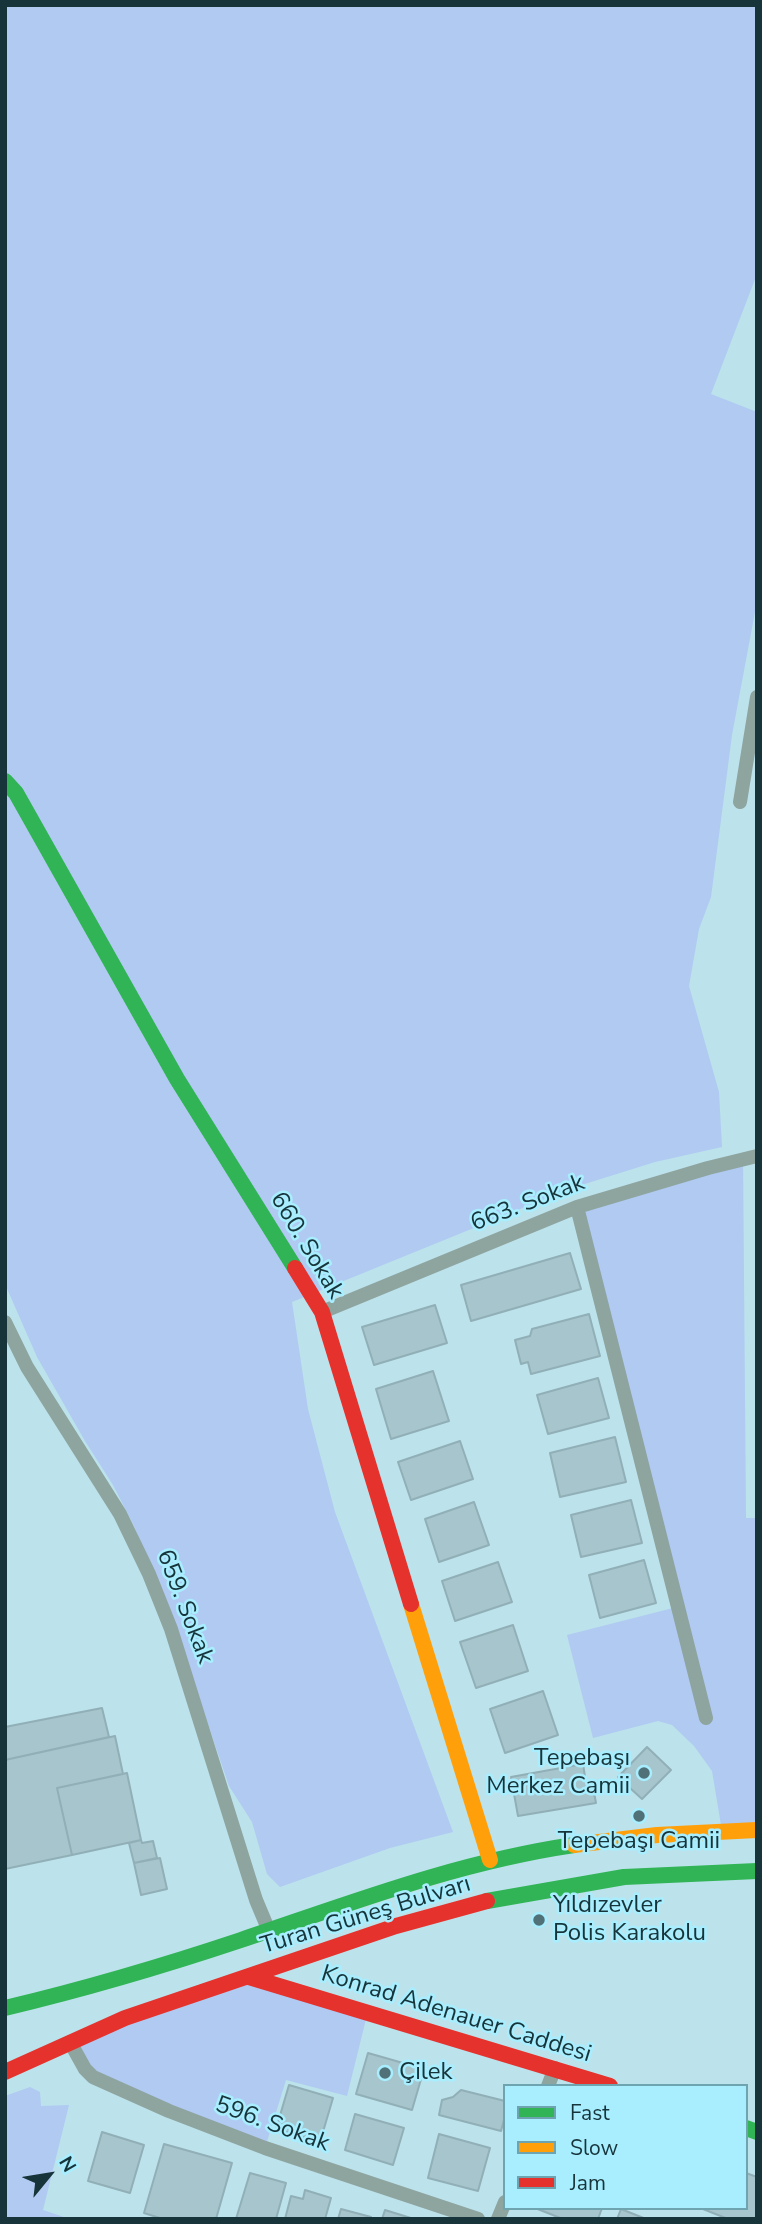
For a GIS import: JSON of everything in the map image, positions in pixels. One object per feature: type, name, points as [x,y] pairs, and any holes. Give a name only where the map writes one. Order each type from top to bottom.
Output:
[{"type":"main road","name":"660. Sokak","points":[[5,781],[16,793],[177,1079],[322,1312],[490,1860]]},
{"type":"main road","name":"Turan Güneş Bulvarı","points":[[5,2008],[184,1958],[378,1892],[490,1860],[566,1845],[627,1838],[757,1830]]},
{"type":"main road","name":"Turan Güneş Bulvarı","points":[[5,2072],[125,2018],[396,1926],[499,1898],[624,1877],[757,1871]]},
{"type":"main road","name":"Konrad Adenauer Caddesi","points":[[248,1977],[604,2084]]},
{"type":"street","points":[[740,802],[757,698]]},
{"type":"street","name":"663. Sokak","points":[[322,1312],[578,1207],[757,1156]]},
{"type":"street","points":[[578,1207],[706,1718]]},
{"type":"street","name":"659. Sokak","points":[[5,1322],[27,1367],[120,1514],[149,1574],[171,1629],[268,1931]]},
{"type":"street","name":"596. Sokak","points":[[70,2042],[85,2069],[93,2077],[156,2105],[265,2148],[478,2219]]},
{"type":"street","points":[[549,2084],[555,2068]]},
{"type":"shaded area","points":[[5,5],[757,5],[757,274],[711,394],[757,412],[757,601],[732,735],[711,897],[699,929],[689,986],[719,1092],[722,1147],[655,1162],[572,1188],[292,1302],[308,1409],[335,1512],[453,1832],[390,1848],[280,1887],[267,1874],[252,1822],[229,1786],[173,1621],[134,1526],[113,1485],[37,1357],[5,1284]]},
{"type":"shaded area","points":[[743,1158],[746,1518],[757,1518],[757,1830],[722,1831],[712,1771],[694,1746],[672,1725],[658,1721],[593,1738],[567,1635],[677,1607],[577,1207]]},
{"type":"shaded area","points":[[249,1977],[368,2011],[347,2096],[286,2080],[265,2148],[93,2077],[70,2042]]},
{"type":"shaded area","points":[[30,2087],[40,2092],[41,2106],[69,2105],[43,2210],[70,2219],[5,2219],[5,2096]]},
{"type":"building","points":[[570,1253],[581,1289],[471,1321],[461,1285]]},
{"type":"building","points":[[435,1305],[447,1343],[374,1365],[362,1327]]},
{"type":"building","points":[[589,1314],[600,1356],[531,1374],[528,1362],[521,1364],[515,1340],[530,1336],[532,1329]]},
{"type":"building","points":[[433,1371],[449,1421],[391,1439],[376,1389]]},
{"type":"building","points":[[598,1378],[609,1418],[548,1434],[537,1395]]},
{"type":"building","points":[[615,1437],[626,1482],[560,1497],[550,1453]]},
{"type":"building","points":[[460,1441],[473,1479],[411,1500],[398,1462]]},
{"type":"building","points":[[631,1500],[642,1543],[581,1557],[571,1515]]},
{"type":"building","points":[[474,1502],[489,1545],[439,1562],[425,1519]]},
{"type":"building","points":[[644,1560],[656,1603],[600,1618],[589,1575]]},
{"type":"building","points":[[498,1562],[512,1602],[455,1621],[442,1581]]},
{"type":"building","points":[[513,1625],[528,1671],[476,1688],[460,1642]]},
{"type":"building","points":[[543,1691],[558,1735],[505,1753],[490,1709]]},
{"type":"building","points":[[102,1708],[109,1737],[5,1760],[5,1727]]},
{"type":"building","points":[[115,1736],[123,1774],[57,1788],[72,1855],[5,1869],[5,1760]]},
{"type":"building","name":"Tepebaşı Merkez Camii","points":[[647,1747],[671,1770],[642,1799],[618,1777]]},
{"type":"building","points":[[583,1764],[586,1783],[592,1782],[596,1803],[518,1816],[511,1777]]},
{"type":"building","points":[[127,1773],[141,1840],[72,1855],[57,1788]]},
{"type":"building","points":[[141,1840],[142,1843],[153,1841],[157,1858],[134,1863],[129,1843]]},
{"type":"building","points":[[160,1858],[167,1889],[141,1895],[134,1863]]},
{"type":"building","points":[[368,2053],[424,2069],[412,2110],[356,2094]]},
{"type":"building","points":[[289,2085],[333,2098],[320,2142],[276,2129]]},
{"type":"building","points":[[461,2090],[503,2100],[501,2131],[439,2115],[442,2100],[453,2097]]},
{"type":"building","points":[[355,2114],[404,2128],[393,2165],[345,2150]]},
{"type":"building","points":[[102,2132],[144,2145],[130,2193],[88,2181]]},
{"type":"building","points":[[439,2134],[490,2148],[478,2191],[428,2178]]},
{"type":"building","points":[[164,2144],[232,2163],[216,2219],[163,2219],[144,2213]]},
{"type":"building","points":[[250,2173],[286,2183],[276,2219],[236,2219]]},
{"type":"building","points":[[748,2174],[757,2177],[757,2219],[728,2219],[706,2210],[748,2210]]},
{"type":"building","points":[[305,2190],[331,2198],[325,2219],[285,2219],[291,2196],[303,2199]]},
{"type":"building","points":[[341,2209],[371,2217],[371,2219],[338,2219]]},
{"type":"building","points":[[385,2210],[414,2219],[382,2219]]},
{"type":"building","points":[[540,2210],[601,2210],[598,2219],[563,2219]]},
{"type":"building","points":[[621,2210],[624,2210],[646,2219],[617,2219]]},
{"type":"traffic: fast","points":[[5,781],[16,793],[177,1079],[295,1268]]},
{"type":"traffic: fast","points":[[5,2008],[153,1968],[447,1873],[531,1852],[574,1845]]},
{"type":"traffic: fast","points":[[487,1901],[624,1877],[757,1871]]},
{"type":"traffic: fast","points":[[748,2129],[757,2132]]},
{"type":"traffic: slow","points":[[411,1604],[490,1860]]},
{"type":"traffic: slow","points":[[574,1845],[657,1835],[757,1830]]},
{"type":"traffic: jam","points":[[295,1268],[322,1312],[411,1604]]},
{"type":"traffic: jam","points":[[5,2072],[125,2018],[396,1926],[487,1901]]},
{"type":"traffic: jam","points":[[249,1977],[603,2084]]},
{"type":"place","name":"Tepebaşı Merkez Camii","points":[[644,1773]]},
{"type":"place","name":"Tepebaşı Camii","points":[[639,1816]]},
{"type":"place","name":"Yıldızevler Polis Karakolu","points":[[539,1920]]},
{"type":"place","name":"Çilek","points":[[385,2073]]}]
